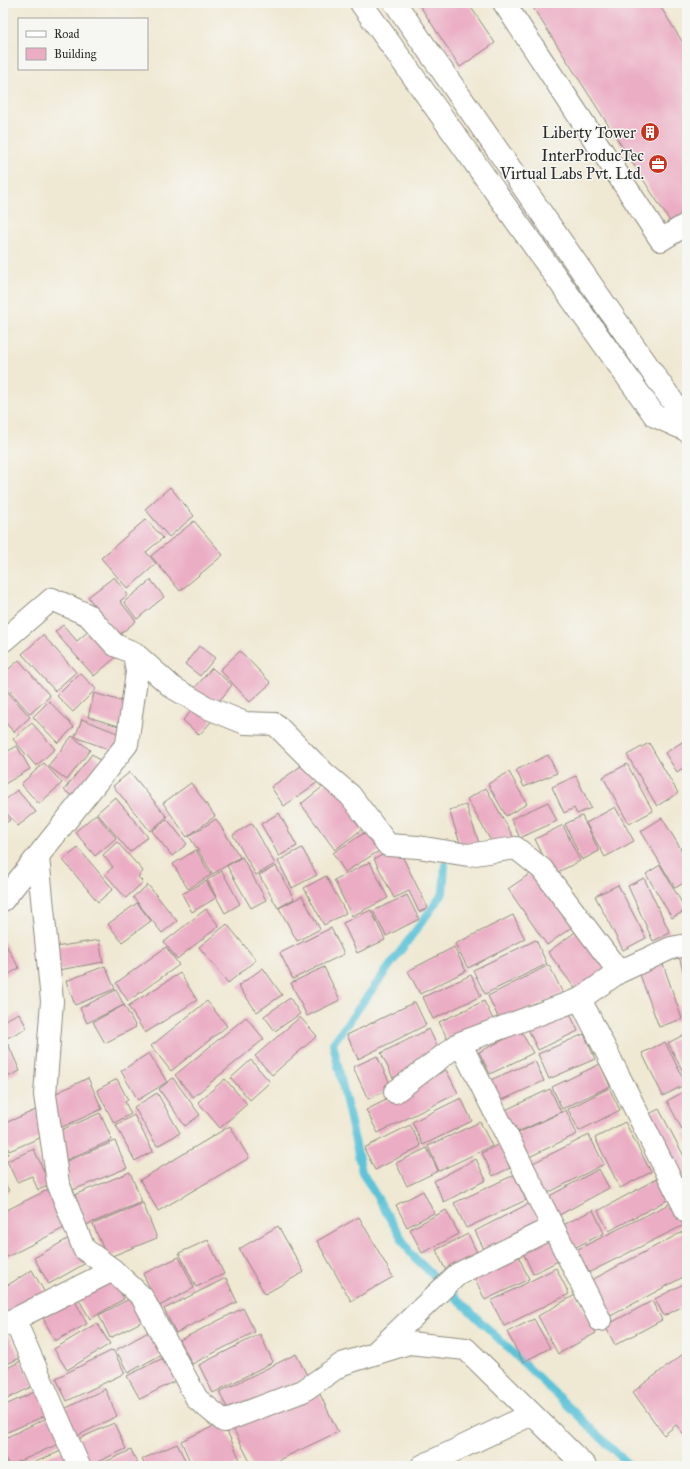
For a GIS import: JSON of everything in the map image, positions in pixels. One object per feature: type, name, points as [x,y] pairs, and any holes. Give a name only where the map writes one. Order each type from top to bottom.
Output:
[{"type":"street","points":[[361,3],[655,416],[686,430]]},
{"type":"street","points":[[395,3],[680,399],[686,430]]},
{"type":"street","points":[[504,3],[661,240],[687,224]]},
{"type":"street","points":[[655,416],[680,399]]},
{"type":"street","points":[[3,641],[52,599],[88,614],[115,646],[134,653],[172,687],[206,707],[245,723],[275,724],[324,773],[350,795],[388,845],[418,847],[468,855],[516,848],[542,870],[619,972]]},
{"type":"street","points":[[3,900],[127,744],[137,672],[134,653]]},
{"type":"street","points":[[38,857],[52,1001],[44,1095],[58,1183],[84,1249],[113,1270],[142,1297],[197,1399],[224,1421],[302,1391],[342,1364],[409,1344],[466,1349],[585,1466]]},
{"type":"street","points":[[395,1092],[460,1043],[580,999],[619,972],[671,948],[687,945]]},
{"type":"street","points":[[580,999],[687,1212]]},
{"type":"street","points":[[460,1043],[600,1320]]},
{"type":"street","points":[[374,1355],[458,1274],[553,1227]]},
{"type":"street","points":[[79,1466],[9,1323],[113,1270]]},
{"type":"street","points":[[422,1466],[532,1414]]},
{"type":"building","points":[[418,3],[468,3],[495,43],[460,67]]},
{"type":"building","name":"Liberty Tower","points":[[530,3],[658,3],[687,49],[687,216],[673,226]]},
{"type":"building","points":[[170,487],[194,516],[169,537],[145,509]]},
{"type":"building","points":[[146,519],[163,538],[146,552],[156,564],[128,589],[101,558]]},
{"type":"building","points":[[194,521],[223,555],[180,591],[151,556]]},
{"type":"building","points":[[114,577],[128,595],[120,601],[136,621],[118,636],[88,597]]},
{"type":"building","points":[[151,580],[164,597],[137,619],[124,602]]},
{"type":"building","points":[[63,625],[77,641],[91,629],[115,658],[94,676],[55,632]]},
{"type":"building","points":[[43,635],[76,672],[55,691],[22,654]]},
{"type":"building","points":[[199,646],[215,658],[200,676],[185,664]]},
{"type":"building","points":[[240,651],[271,683],[250,702],[220,670]]},
{"type":"building","points":[[19,660],[50,696],[30,714],[3,683],[3,674]]},
{"type":"building","points":[[212,668],[232,685],[213,709],[192,691]]},
{"type":"building","points":[[80,673],[96,689],[73,712],[57,696]]},
{"type":"building","points":[[3,686],[30,717],[14,732],[3,720]]},
{"type":"building","points":[[94,693],[128,703],[122,727],[88,717]]},
{"type":"building","points":[[49,701],[74,727],[58,743],[33,717]]},
{"type":"building","points":[[196,706],[212,721],[199,735],[183,720]]},
{"type":"building","points":[[82,719],[122,735],[116,752],[75,737]]},
{"type":"building","points":[[32,723],[55,749],[36,766],[13,739]]},
{"type":"building","points":[[72,736],[90,750],[67,780],[48,766]]},
{"type":"building","points":[[687,739],[687,765],[677,772],[665,753]]},
{"type":"building","points":[[649,743],[678,793],[657,806],[627,755]]},
{"type":"building","points":[[17,746],[30,769],[3,785],[3,754]]},
{"type":"building","points":[[92,754],[108,767],[80,802],[64,790]]},
{"type":"building","points":[[548,755],[557,773],[524,787],[516,770]]},
{"type":"building","points":[[44,763],[62,783],[39,804],[21,784]]},
{"type":"building","points":[[304,764],[318,782],[284,806],[271,787]]},
{"type":"building","points":[[627,764],[653,811],[629,824],[603,777]]},
{"type":"building","points":[[130,772],[167,817],[150,831],[113,786]]},
{"type":"building","points":[[509,772],[527,804],[506,816],[488,784]]},
{"type":"building","points":[[576,776],[591,808],[577,814],[574,808],[564,813],[552,787]]},
{"type":"building","points":[[331,780],[366,826],[335,850],[301,804]]},
{"type":"building","points":[[191,783],[215,816],[187,837],[163,803]]},
{"type":"building","points":[[486,788],[514,838],[495,848],[467,799]]},
{"type":"building","points":[[17,790],[36,812],[18,826],[3,809],[3,802]]},
{"type":"building","points":[[115,797],[148,837],[130,852],[97,813]]},
{"type":"building","points":[[548,802],[557,821],[520,838],[511,819]]},
{"type":"building","points":[[466,805],[479,843],[462,849],[449,810]]},
{"type":"building","points":[[615,807],[634,841],[605,857],[586,823]]},
{"type":"building","points":[[3,812],[10,820],[3,825]]},
{"type":"building","points":[[279,813],[297,846],[279,856],[261,824]]},
{"type":"building","points":[[96,814],[116,838],[95,856],[75,832]]},
{"type":"building","points":[[582,816],[599,851],[582,860],[565,824]]},
{"type":"building","points":[[662,818],[687,859],[687,881],[675,888],[641,831]]},
{"type":"building","points":[[167,819],[187,844],[172,856],[152,831]]},
{"type":"building","points":[[216,819],[240,857],[213,874],[189,836]]},
{"type":"building","points":[[252,823],[275,864],[256,875],[233,835]]},
{"type":"building","points":[[563,825],[580,861],[552,875],[535,839]]},
{"type":"building","points":[[372,828],[384,848],[345,872],[333,853]]},
{"type":"building","points":[[117,842],[143,871],[138,877],[143,882],[126,898],[105,874],[113,867],[103,855]]},
{"type":"building","points":[[78,848],[113,889],[98,902],[63,860]]},
{"type":"building","points":[[302,848],[317,875],[292,888],[278,861]]},
{"type":"building","points":[[398,848],[428,908],[419,912],[409,891],[394,898],[374,859]]},
{"type":"building","points":[[196,850],[211,875],[188,889],[173,864]]},
{"type":"building","points":[[242,857],[266,900],[251,908],[227,866]]},
{"type":"building","points":[[370,862],[388,898],[352,916],[334,880]]},
{"type":"building","points":[[660,865],[686,910],[672,918],[646,874]]},
{"type":"building","points":[[276,866],[294,899],[278,908],[259,875]]},
{"type":"building","points":[[537,869],[576,924],[547,945],[508,889]]},
{"type":"building","points":[[222,871],[240,904],[225,913],[207,880]]},
{"type":"building","points":[[326,876],[346,913],[324,925],[304,888]]},
{"type":"building","points":[[644,878],[670,933],[653,941],[628,886]]},
{"type":"building","points":[[206,881],[216,898],[192,912],[182,894]]},
{"type":"building","points":[[148,885],[177,921],[162,933],[133,897]]},
{"type":"building","points":[[618,885],[646,938],[623,950],[595,896]]},
{"type":"building","points":[[407,895],[419,919],[386,936],[373,911]]},
{"type":"building","points":[[302,896],[320,929],[297,941],[279,908]]},
{"type":"building","points":[[137,903],[151,921],[122,942],[108,924]]},
{"type":"building","points":[[206,909],[219,926],[177,959],[164,942]]},
{"type":"building","points":[[371,910],[385,940],[357,953],[343,923]]},
{"type":"building","points":[[513,915],[525,939],[468,968],[455,944]]},
{"type":"building","points":[[227,924],[256,960],[228,983],[199,947]]},
{"type":"building","points":[[331,928],[344,954],[293,979],[280,953]]},
{"type":"building","points":[[578,930],[609,973],[579,994],[548,952]]},
{"type":"building","points":[[3,940],[19,968],[3,978]]},
{"type":"building","points":[[99,940],[103,962],[59,970],[55,947]]},
{"type":"building","points":[[536,940],[547,964],[485,994],[473,970]]},
{"type":"building","points":[[166,947],[179,965],[128,1001],[116,983]]},
{"type":"building","points":[[454,947],[466,971],[420,994],[408,971]]},
{"type":"building","points":[[687,951],[687,977],[685,978],[678,953]]},
{"type":"building","points":[[663,964],[682,1019],[659,1027],[639,972]]},
{"type":"building","points":[[549,965],[563,993],[501,1023],[488,996]]},
{"type":"building","points":[[105,966],[115,989],[75,1005],[66,981]]},
{"type":"building","points":[[324,967],[340,1000],[307,1016],[291,983]]},
{"type":"building","points":[[263,968],[282,995],[257,1012],[238,986]]},
{"type":"building","points":[[180,973],[197,1000],[145,1033],[128,1006]]},
{"type":"building","points":[[471,975],[481,996],[433,1019],[423,997]]},
{"type":"building","points":[[116,990],[124,1005],[87,1023],[80,1008]]},
{"type":"building","points":[[290,998],[300,1014],[275,1031],[264,1016]]},
{"type":"building","points":[[207,1001],[227,1026],[171,1071],[151,1046]]},
{"type":"building","points":[[484,1001],[495,1023],[450,1044],[439,1022]]},
{"type":"building","points":[[415,1002],[426,1025],[358,1059],[347,1035]]},
{"type":"building","points":[[124,1005],[136,1027],[105,1043],[93,1022]]},
{"type":"building","points":[[567,1008],[578,1031],[538,1050],[527,1027]]},
{"type":"building","points":[[19,1013],[27,1028],[3,1040],[3,1021]]},
{"type":"building","points":[[246,1017],[264,1039],[193,1097],[175,1075]]},
{"type":"building","points":[[300,1017],[317,1036],[272,1075],[255,1056]]},
{"type":"building","points":[[429,1029],[441,1054],[393,1078],[381,1053]]},
{"type":"building","points":[[521,1031],[533,1053],[490,1074],[479,1052]]},
{"type":"building","points":[[687,1033],[687,1079],[668,1043]]},
{"type":"building","points":[[584,1034],[595,1059],[549,1079],[538,1054]]},
{"type":"building","points":[[665,1042],[686,1084],[663,1096],[642,1053]]},
{"type":"building","points":[[8,1044],[20,1071],[3,1079],[3,1046]]},
{"type":"building","points":[[149,1053],[167,1082],[138,1100],[121,1071]]},
{"type":"building","points":[[377,1056],[392,1088],[368,1099],[353,1067]]},
{"type":"building","points":[[251,1060],[270,1082],[250,1100],[231,1078]]},
{"type":"building","points":[[535,1061],[544,1081],[500,1101],[490,1080]]},
{"type":"building","points":[[600,1064],[610,1086],[562,1109],[552,1087]]},
{"type":"building","points":[[446,1070],[458,1093],[378,1133],[366,1110]]},
{"type":"building","points":[[88,1078],[102,1109],[60,1128],[46,1098]]},
{"type":"building","points":[[173,1078],[200,1115],[185,1126],[159,1089]]},
{"type":"building","points":[[117,1079],[128,1100],[125,1102],[131,1114],[114,1123],[97,1090]]},
{"type":"building","points":[[225,1079],[247,1104],[220,1128],[198,1102]]},
{"type":"building","points":[[609,1088],[620,1110],[579,1131],[568,1109]]},
{"type":"building","points":[[550,1089],[561,1112],[509,1136],[499,1113]]},
{"type":"building","points":[[687,1090],[687,1129],[683,1131],[667,1101]]},
{"type":"building","points":[[157,1093],[180,1133],[157,1146],[134,1107]]},
{"type":"building","points":[[461,1098],[472,1121],[423,1145],[412,1122]]},
{"type":"building","points":[[38,1109],[49,1134],[9,1151],[3,1138],[3,1124]]},
{"type":"building","points":[[659,1109],[687,1162],[687,1181],[680,1185],[643,1117]]},
{"type":"building","points":[[566,1110],[577,1134],[523,1160],[512,1136]]},
{"type":"building","points":[[100,1113],[112,1140],[64,1161],[52,1134]]},
{"type":"building","points":[[134,1115],[153,1151],[135,1161],[116,1125]]},
{"type":"building","points":[[480,1122],[492,1146],[439,1171],[428,1146]]},
{"type":"building","points":[[625,1122],[651,1172],[620,1188],[595,1138]]},
{"type":"building","points":[[410,1125],[421,1146],[375,1170],[364,1148]]},
{"type":"building","points":[[230,1126],[249,1158],[158,1211],[140,1180]]},
{"type":"building","points":[[687,1132],[687,1142],[683,1134]]},
{"type":"building","points":[[589,1135],[604,1164],[542,1196],[527,1166]]},
{"type":"building","points":[[115,1141],[127,1168],[73,1190],[62,1163]]},
{"type":"building","points":[[3,1142],[8,1154],[3,1156]]},
{"type":"building","points":[[499,1144],[510,1168],[493,1176],[482,1153]]},
{"type":"building","points":[[427,1148],[438,1171],[407,1186],[396,1163]]},
{"type":"building","points":[[34,1149],[50,1185],[38,1190],[32,1176],[17,1182],[7,1161]]},
{"type":"building","points":[[476,1159],[486,1180],[444,1202],[434,1181]]},
{"type":"building","points":[[599,1169],[609,1188],[554,1218],[544,1199]]},
{"type":"building","points":[[130,1172],[142,1202],[86,1225],[74,1195]]},
{"type":"building","points":[[514,1175],[526,1200],[466,1228],[454,1203]]},
{"type":"building","points":[[3,1178],[9,1191],[3,1193]]},
{"type":"building","points":[[658,1178],[669,1199],[609,1231],[598,1211]]},
{"type":"building","points":[[53,1187],[72,1224],[3,1259],[3,1212]]},
{"type":"building","points":[[423,1191],[434,1213],[407,1227],[396,1205]]},
{"type":"building","points":[[673,1202],[684,1225],[584,1275],[572,1252]]},
{"type":"building","points":[[143,1203],[157,1238],[107,1258],[93,1224]]},
{"type":"building","points":[[530,1203],[542,1227],[487,1255],[475,1231]]},
{"type":"building","points":[[446,1210],[459,1234],[422,1253],[410,1229]]},
{"type":"building","points":[[593,1210],[604,1233],[572,1249],[561,1226]]},
{"type":"building","points":[[359,1217],[393,1277],[351,1301],[317,1241]]},
{"type":"building","points":[[278,1226],[304,1272],[265,1294],[239,1249]]},
{"type":"building","points":[[686,1230],[687,1275],[605,1319],[586,1283]]},
{"type":"building","points":[[549,1232],[562,1259],[533,1274],[520,1246]]},
{"type":"building","points":[[468,1234],[479,1257],[447,1273],[436,1250]]},
{"type":"building","points":[[71,1237],[86,1263],[49,1284],[34,1258]]},
{"type":"building","points":[[208,1240],[224,1274],[196,1287],[179,1253]]},
{"type":"building","points":[[515,1249],[529,1279],[485,1300],[471,1270]]},
{"type":"building","points":[[179,1257],[194,1288],[159,1306],[143,1274]]},
{"type":"building","points":[[556,1268],[569,1294],[504,1326],[491,1301]]},
{"type":"building","points":[[32,1270],[45,1293],[8,1315],[3,1306],[3,1288]]},
{"type":"building","points":[[111,1276],[124,1299],[90,1319],[77,1296]]},
{"type":"building","points":[[226,1278],[237,1302],[176,1333],[164,1309]]},
{"type":"building","points":[[687,1282],[687,1304],[664,1316],[655,1299]]},
{"type":"building","points":[[575,1295],[596,1333],[558,1354],[538,1316]]},
{"type":"building","points":[[133,1297],[145,1320],[110,1338],[99,1315]]},
{"type":"building","points":[[75,1301],[87,1324],[55,1341],[43,1318]]},
{"type":"building","points":[[652,1301],[662,1320],[615,1345],[605,1326]]},
{"type":"building","points":[[243,1308],[255,1332],[192,1364],[180,1340]]},
{"type":"building","points":[[534,1319],[550,1348],[523,1362],[507,1332]]},
{"type":"building","points":[[97,1323],[110,1344],[67,1370],[54,1349]]},
{"type":"building","points":[[152,1330],[164,1353],[128,1373],[116,1350]]},
{"type":"building","points":[[260,1334],[273,1362],[213,1393],[199,1365]]},
{"type":"building","points":[[9,1335],[20,1358],[3,1366],[3,1338]]},
{"type":"building","points":[[113,1350],[125,1373],[67,1401],[56,1378]]},
{"type":"building","points":[[687,1351],[687,1438],[676,1425],[664,1435],[633,1392]]},
{"type":"building","points":[[296,1354],[308,1377],[231,1415],[219,1392]]},
{"type":"building","points":[[165,1357],[177,1380],[140,1399],[127,1376]]},
{"type":"building","points":[[21,1361],[33,1386],[3,1401],[3,1370]]},
{"type":"building","points":[[317,1388],[338,1432],[266,1466],[252,1466],[233,1428]]},
{"type":"building","points":[[105,1389],[117,1416],[71,1439],[58,1412]]},
{"type":"building","points":[[39,1390],[49,1414],[3,1434],[3,1406]]},
{"type":"building","points":[[53,1415],[65,1441],[9,1466],[3,1453],[3,1439]]},
{"type":"building","points":[[223,1422],[241,1462],[232,1466],[192,1466],[181,1441]]},
{"type":"building","points":[[114,1423],[126,1449],[88,1466],[74,1441]]},
{"type":"building","points":[[177,1444],[188,1466],[145,1466],[142,1459]]},
{"type":"building","points":[[68,1448],[75,1466],[26,1466]]},
{"type":"building","points":[[131,1450],[139,1466],[97,1466]]},
{"type":"waterway","points":[[445,865],[443,893],[333,1043],[362,1172],[411,1254],[630,1466]]},
{"type":"place","name":"Liberty Tower","points":[[650,132]]},
{"type":"place","name":"InterProducTec Virtual Labs Pvt. Ltd.","points":[[658,164]]}]
